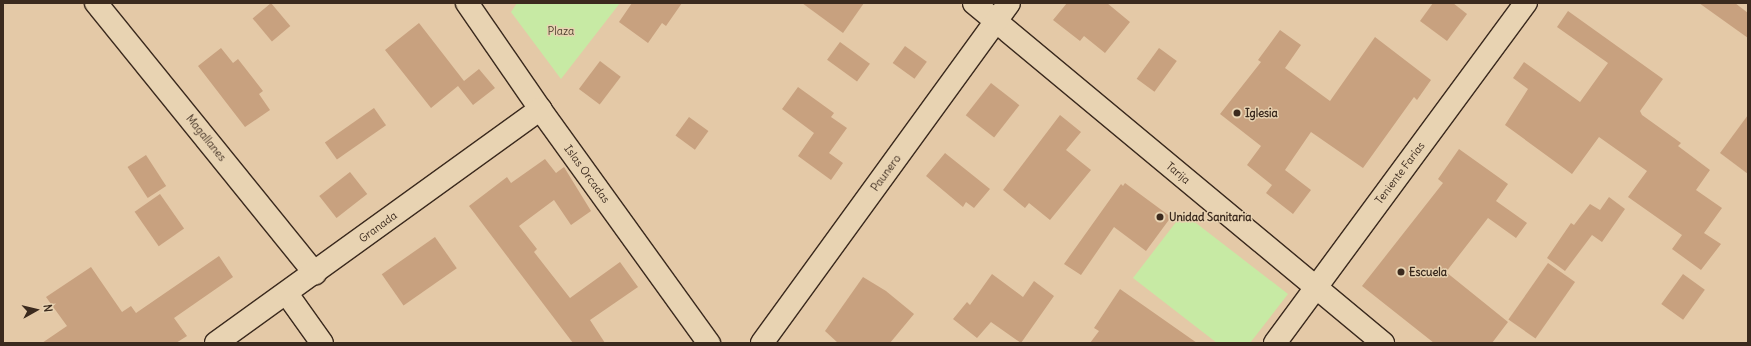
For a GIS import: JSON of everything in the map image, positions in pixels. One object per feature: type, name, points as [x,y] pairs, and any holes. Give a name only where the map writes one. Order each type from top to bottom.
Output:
[{"type":"street","name":"Magallanes","points":[[96,3],[315,273]]},
{"type":"street","name":"Tarija","points":[[974,3],[1383,343]]},
{"type":"street","name":"Paunero","points":[[762,343],[1009,3]]},
{"type":"street","name":"Teniente Farías","points":[[1275,343],[1526,3]]},
{"type":"street","name":"Islas Orcadas","points":[[474,6],[540,109],[709,343]]},
{"type":"street","name":"Granada","points":[[216,343],[287,294],[540,109]]},
{"type":"street","points":[[287,294],[322,343]]},
{"type":"green space","name":"Plaza","points":[[517,3],[620,3],[561,79],[511,12]]},
{"type":"green space","points":[[1183,213],[1288,294],[1250,343],[1217,343],[1133,278]]},
{"type":"building","points":[[271,3],[290,26],[272,41],[253,18]]},
{"type":"building","points":[[632,3],[682,3],[666,26],[662,23],[648,43],[619,22]]},
{"type":"building","points":[[802,3],[864,3],[843,33]]},
{"type":"building","points":[[1067,3],[1107,3],[1130,22],[1105,53],[1084,36],[1080,41],[1053,20]]},
{"type":"building","points":[[1433,3],[1453,3],[1467,14],[1447,41],[1420,21]]},
{"type":"building","points":[[1699,3],[1735,3],[1748,13],[1748,38]]},
{"type":"building","points":[[1568,11],[1663,79],[1640,111],[1642,115],[1681,143],[1678,146],[1710,170],[1696,190],[1722,208],[1704,233],[1721,244],[1701,270],[1672,249],[1682,235],[1628,197],[1647,171],[1599,137],[1572,174],[1505,125],[1528,89],[1513,78],[1524,62],[1580,102],[1608,63],[1557,27]]},
{"type":"building","points":[[419,23],[464,81],[479,69],[495,88],[473,105],[458,86],[431,108],[385,50]]},
{"type":"building","points":[[1280,30],[1301,45],[1285,68],[1330,101],[1375,37],[1431,80],[1417,100],[1414,97],[1363,168],[1311,132],[1285,170],[1311,190],[1293,214],[1266,193],[1272,185],[1247,165],[1261,146],[1220,114],[1261,62],[1258,60]]},
{"type":"building","points":[[840,42],[870,64],[857,82],[827,60]]},
{"type":"building","points":[[905,46],[927,62],[914,79],[893,63]]},
{"type":"building","points":[[221,48],[233,63],[238,59],[263,91],[259,94],[270,110],[245,127],[198,66]]},
{"type":"building","points":[[1159,48],[1177,61],[1154,92],[1137,79]]},
{"type":"building","points":[[600,61],[621,77],[600,105],[579,89]]},
{"type":"building","points":[[991,83],[1019,105],[994,137],[966,115]]},
{"type":"building","points":[[798,87],[834,113],[831,117],[847,128],[829,153],[843,163],[831,180],[798,156],[814,133],[782,109]]},
{"type":"building","points":[[374,108],[386,125],[337,160],[325,142]]},
{"type":"building","points":[[1060,115],[1081,132],[1066,150],[1091,170],[1050,220],[1029,203],[1025,208],[1003,190]]},
{"type":"building","points":[[1748,115],[1748,174],[1720,153]]},
{"type":"building","points":[[689,117],[708,131],[695,150],[675,136]]},
{"type":"building","points":[[1459,149],[1508,184],[1496,201],[1527,223],[1516,238],[1488,218],[1446,272],[1508,322],[1492,343],[1434,343],[1362,286],[1443,183],[1438,179]]},
{"type":"building","points":[[945,153],[990,189],[974,208],[966,202],[963,207],[926,176]]},
{"type":"building","points":[[146,155],[166,186],[148,198],[128,167]]},
{"type":"building","points":[[545,159],[556,173],[564,167],[591,211],[571,225],[554,200],[519,226],[537,249],[534,252],[570,298],[620,262],[638,287],[590,320],[605,343],[573,343],[469,206],[507,177],[511,183]]},
{"type":"building","points":[[350,172],[367,194],[337,218],[319,196]]},
{"type":"building","points":[[1125,183],[1171,217],[1146,251],[1114,227],[1081,275],[1064,264],[1121,184],[1123,186]]},
{"type":"building","points":[[160,194],[184,228],[159,246],[135,212]]},
{"type":"building","points":[[1609,197],[1625,209],[1602,242],[1592,235],[1565,271],[1547,258],[1571,223],[1574,225],[1590,204],[1600,210]]},
{"type":"building","points":[[435,237],[457,268],[404,305],[382,274]]},
{"type":"building","points":[[219,256],[233,277],[174,318],[187,336],[176,343],[42,343],[67,326],[46,297],[91,267],[122,312],[131,306],[136,313]]},
{"type":"building","points":[[1548,263],[1575,282],[1535,338],[1508,320]]},
{"type":"building","points":[[992,274],[1023,297],[1034,281],[1054,296],[1021,343],[991,322],[977,338],[953,319],[967,302],[970,305]]},
{"type":"building","points":[[1683,274],[1705,290],[1683,320],[1661,304]]},
{"type":"building","points":[[863,277],[886,291],[914,314],[890,343],[838,343],[825,331]]},
{"type":"building","points":[[1120,289],[1197,343],[1090,343],[1099,331],[1094,328]]},
{"type":"place","name":"Iglesia","points":[[1237,113]]},
{"type":"place","name":"Unidad Sanitaria","points":[[1160,217]]},
{"type":"place","name":"Escuela","points":[[1401,272]]}]
